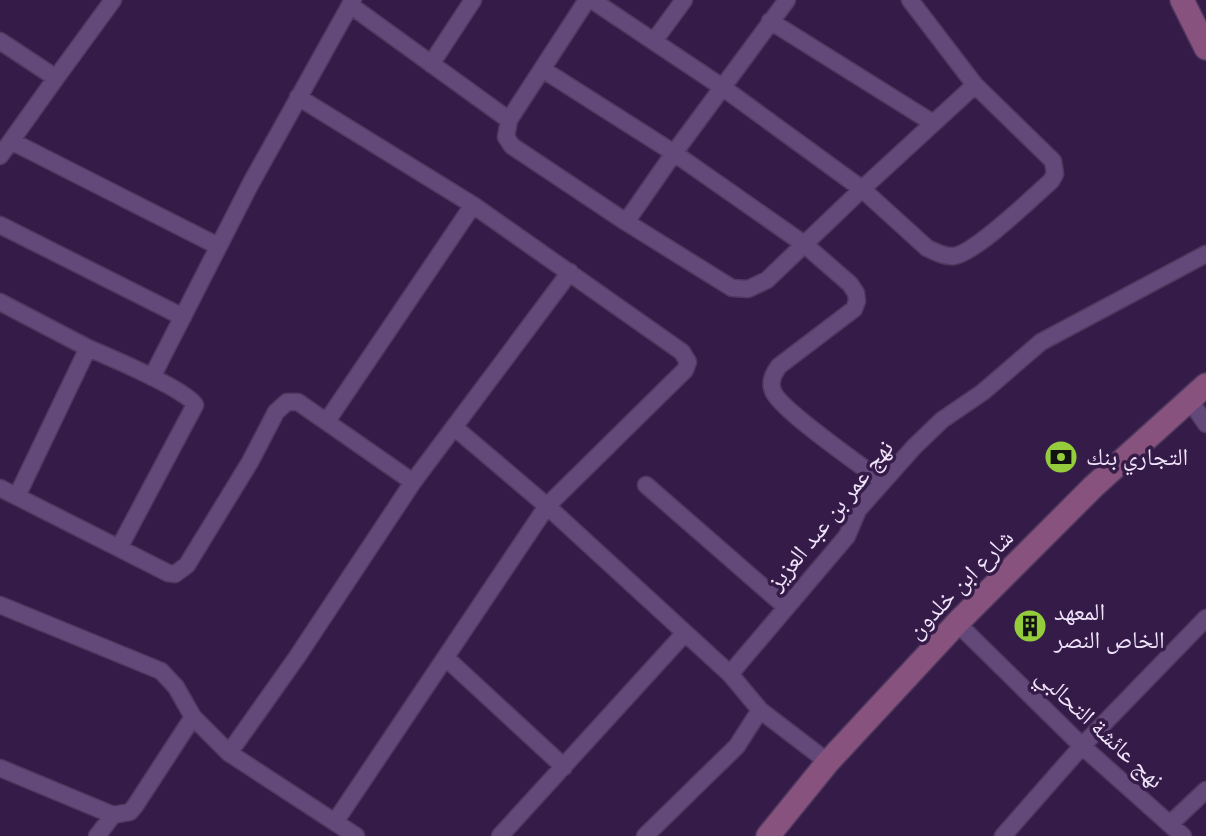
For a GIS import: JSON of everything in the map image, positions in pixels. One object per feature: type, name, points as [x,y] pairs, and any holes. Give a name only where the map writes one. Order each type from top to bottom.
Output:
[{"type":"street","points":[[0,156],[113,0]]},
{"type":"street","points":[[431,64],[473,0]]},
{"type":"street","points":[[910,0],[975,85],[1053,160],[1055,174],[1051,181],[978,243],[962,253],[952,256],[928,248],[862,189],[722,87],[590,0],[509,120],[506,137],[512,146],[626,222],[732,288],[740,290],[756,287],[767,280],[862,189],[975,85]]},
{"type":"street","points":[[654,41],[684,0]]},
{"type":"street","points":[[626,222],[786,0]]},
{"type":"street","points":[[1182,0],[1206,48]]},
{"type":"street","points":[[152,377],[218,246],[351,3],[509,120]]},
{"type":"street","points":[[770,21],[933,123]]},
{"type":"street","points":[[1,44],[56,78]]},
{"type":"street","points":[[542,69],[674,153],[804,244],[850,284],[856,293],[854,309],[779,366],[772,376],[772,389],[785,408],[883,481]]},
{"type":"street","points":[[298,97],[473,205],[682,352],[688,362],[685,370],[547,506],[335,822]]},
{"type":"street","points":[[11,141],[218,246]]},
{"type":"street","points":[[327,421],[473,205]]},
{"type":"street","points":[[0,225],[183,317]]},
{"type":"street","name":"نهج عمر بن عبد العزيز","points":[[730,674],[847,536],[858,510],[942,420],[983,392],[1041,342],[1206,254]]},
{"type":"street","points":[[229,753],[298,657],[413,482],[570,272]]},
{"type":"street","points":[[0,302],[190,397],[195,405],[119,548]]},
{"type":"street","points":[[17,496],[88,348]]},
{"type":"street","points":[[1197,392],[1206,424]]},
{"type":"street","name":"شارع ابن خلدون","points":[[768,836],[828,762],[957,623],[1094,486],[1197,392]]},
{"type":"street","points":[[0,488],[168,573],[180,572],[225,506],[280,406],[287,402],[298,402],[413,482]]},
{"type":"street","points":[[454,427],[547,506],[730,674],[760,710],[828,762]]},
{"type":"street","points":[[646,485],[786,607]]},
{"type":"street","points":[[0,606],[161,671],[176,687],[193,717],[229,753],[356,836]]},
{"type":"street","points":[[1003,836],[1083,746],[1206,618]]},
{"type":"street","name":"نهج عائشة التحالبي","points":[[957,623],[1083,746],[1183,836]]},
{"type":"street","points":[[500,836],[684,634]]},
{"type":"street","points":[[446,658],[564,767]]},
{"type":"street","points":[[645,836],[737,746],[760,710]]},
{"type":"street","points":[[0,768],[113,816],[130,812],[193,717]]},
{"type":"street","points":[[1170,824],[1206,790]]},
{"type":"street","points":[[97,836],[113,816]]},
{"type":"place","name":"التجاري بنك","points":[[1061,457]]},
{"type":"place","name":"المعهد الخاص النصر","points":[[1030,626]]}]
